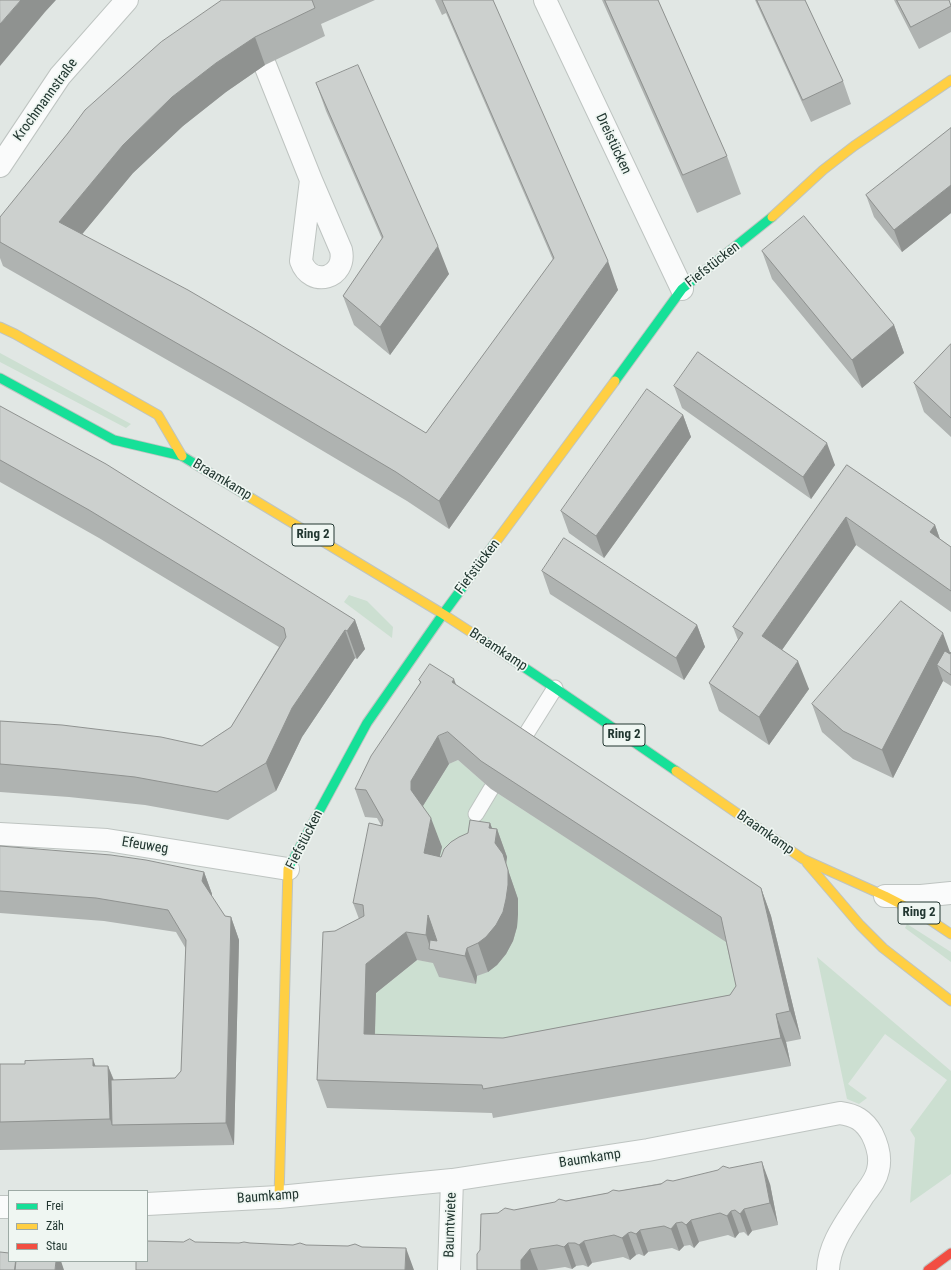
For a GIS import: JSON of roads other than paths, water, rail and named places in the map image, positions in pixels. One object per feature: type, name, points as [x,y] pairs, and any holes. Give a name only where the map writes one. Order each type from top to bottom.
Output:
[{"type":"main road","name":"Fiefstücken","points":[[279,1197],[288,870],[367,723],[443,614],[682,289],[768,221],[823,170],[854,146],[951,80]]},
{"type":"main road","name":"Braamkamp","points":[[0,327],[158,415],[182,456]]},
{"type":"main road","name":"Braamkamp","points":[[0,378],[114,440],[182,456],[443,614],[555,688],[803,859],[885,896],[924,916],[951,934]]},
{"type":"main road","name":"Braamkamp","points":[[803,859],[860,925],[883,948],[951,1000]]},
{"type":"main road","points":[[928,1270],[951,1253]]},
{"type":"street","name":"Krochmannstraße","points":[[0,166],[60,76],[127,0]]},
{"type":"street","name":"Dreistücken","points":[[545,0],[682,289]]},
{"type":"street","points":[[265,65],[311,180]]},
{"type":"street","name":"Efeuweg","points":[[0,834],[107,840],[288,870]]},
{"type":"street","points":[[885,896],[921,896],[951,893]]},
{"type":"street","name":"Baumkamp","points":[[148,1204],[279,1197],[452,1180],[656,1148],[840,1113],[852,1115],[862,1122],[870,1131],[876,1142],[879,1168],[876,1178],[842,1228],[832,1248],[828,1270]]},
{"type":"street","name":"Baumtwiete","points":[[449,1270],[452,1180]]},
{"type":"lane","points":[[518,747],[555,688]]},
{"type":"lane","points":[[476,814],[491,789]]}]
